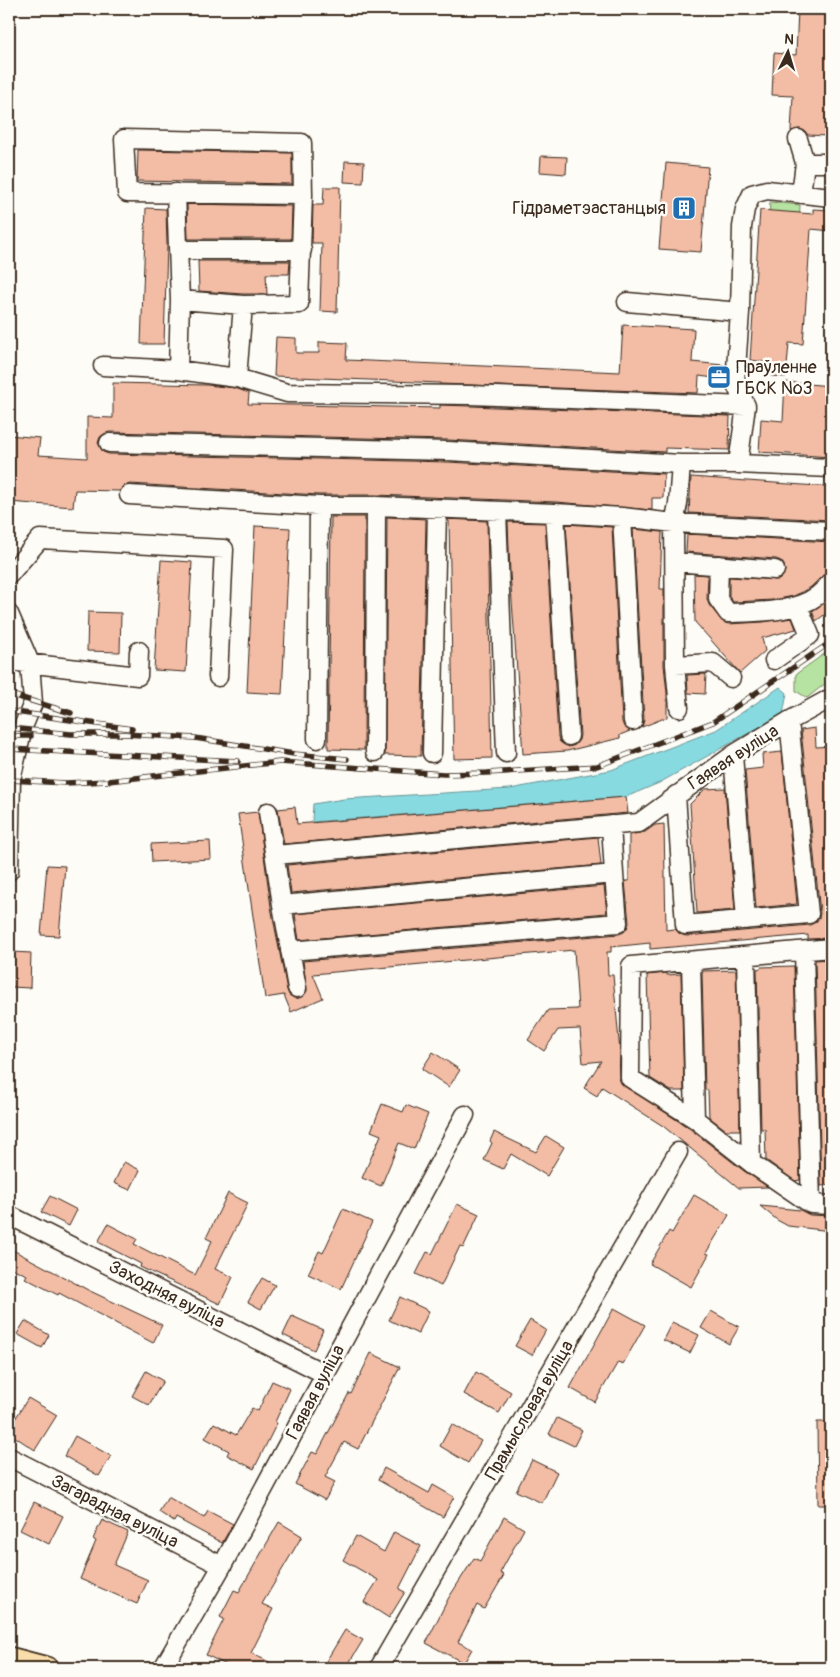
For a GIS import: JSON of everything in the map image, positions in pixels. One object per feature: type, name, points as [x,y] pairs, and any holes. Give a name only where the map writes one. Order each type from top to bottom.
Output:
[{"type":"main road","points":[[9,1658],[47,1668]]},
{"type":"street","points":[[180,300],[243,305],[298,304],[302,250],[303,195],[302,143],[124,139],[127,192],[303,195]]},
{"type":"street","points":[[798,140],[805,163],[801,194]]},
{"type":"street","points":[[805,163],[831,163]]},
{"type":"street","points":[[738,464],[746,406],[735,383],[740,312],[742,227],[746,209],[752,194],[767,190],[831,197]]},
{"type":"street","points":[[176,193],[180,300],[178,370]]},
{"type":"street","points":[[179,250],[302,250]]},
{"type":"street","points":[[627,302],[740,312]]},
{"type":"street","points":[[237,378],[243,305]]},
{"type":"street","points":[[103,366],[178,370],[237,378],[287,393],[470,395],[746,406]]},
{"type":"street","points":[[109,443],[448,452],[680,464],[738,464],[831,468]]},
{"type":"street","points":[[679,708],[675,665],[674,523],[678,504],[680,464]]},
{"type":"street","points":[[129,495],[319,506],[376,506],[555,513],[622,517],[674,523],[831,531]]},
{"type":"street","points":[[317,739],[319,506]]},
{"type":"street","points":[[375,752],[376,506]]},
{"type":"street","points":[[432,754],[437,509]]},
{"type":"street","points":[[497,511],[506,753]]},
{"type":"street","points":[[555,513],[569,736]]},
{"type":"street","points":[[622,517],[632,721]]},
{"type":"street","points":[[9,575],[40,539],[224,549],[218,677]]},
{"type":"street","points":[[675,562],[775,570]]},
{"type":"street","points":[[719,565],[718,600],[728,613],[758,612],[798,606],[817,596],[831,582]]},
{"type":"street","points":[[774,660],[810,635],[798,606]]},
{"type":"street","points":[[9,614],[30,663],[33,703],[23,727],[11,780],[9,872]]},
{"type":"street","points":[[9,661],[138,676],[140,651]]},
{"type":"street","points":[[675,665],[712,663],[731,678]]},
{"type":"street","name":"Гаявая вуліца","points":[[611,825],[639,823],[733,755],[831,698]]},
{"type":"street","points":[[676,795],[685,925],[809,914],[789,721]]},
{"type":"street","points":[[733,755],[746,920]]},
{"type":"street","points":[[268,812],[297,988]]},
{"type":"street","points":[[275,855],[611,825],[618,923],[290,951]]},
{"type":"street","points":[[282,905],[614,874]]},
{"type":"street","points":[[831,948],[631,966],[630,1078],[695,1119],[752,1163],[811,1204],[831,1204]]},
{"type":"street","points":[[804,951],[811,1204]]},
{"type":"street","points":[[746,956],[752,1163]]},
{"type":"street","points":[[690,961],[695,1119]]},
{"type":"street","name":"Гаявая вуліца","points":[[163,1668],[222,1566],[465,1115]]},
{"type":"street","name":"Прамысловая вуліца","points":[[379,1668],[678,1152]]},
{"type":"street","name":"Заходняя вуліца","points":[[9,1215],[325,1374]]},
{"type":"street","name":"Загарадная вуліца","points":[[9,1457],[222,1566]]},
{"type":"green space","points":[[770,202],[800,205],[798,251],[767,249]]},
{"type":"green space","points":[[831,649],[831,679],[807,698],[796,691],[796,674]]},
{"type":"water","points":[[780,687],[787,693],[783,714],[659,783],[626,797],[312,822],[313,804],[344,799],[510,789],[611,770],[716,730]]},
{"type":"building","points":[[798,9],[831,9],[831,63],[827,136],[808,135],[800,129],[791,131],[793,96],[772,95],[774,53],[796,55]]},
{"type":"building","points":[[138,150],[292,153],[292,184],[137,181]]},
{"type":"building","points":[[541,156],[567,157],[566,174],[540,172]]},
{"type":"building","points":[[345,161],[364,162],[363,183],[344,182]]},
{"type":"building","name":"Гідраметэастанцыя","points":[[666,163],[708,167],[701,252],[659,249]]},
{"type":"building","points":[[324,187],[340,187],[337,312],[320,311],[322,243],[312,243],[313,205],[323,205]]},
{"type":"building","points":[[187,204],[292,206],[291,239],[188,239]]},
{"type":"building","points":[[146,208],[166,209],[167,245],[164,344],[141,344]]},
{"type":"building","points":[[813,209],[831,210],[831,231],[811,229],[803,344],[789,343],[786,377],[771,376],[772,363],[750,360],[760,210],[813,214]]},
{"type":"building","points":[[198,261],[290,261],[289,274],[266,274],[267,294],[243,294],[199,291]]},
{"type":"building","points":[[623,325],[694,329],[692,362],[723,365],[722,379],[699,376],[698,393],[274,376],[276,337],[296,338],[296,353],[319,353],[319,342],[347,343],[346,360],[620,372]]},
{"type":"building","points":[[785,382],[831,386],[831,457],[759,452],[761,419],[783,421]]},
{"type":"building","points":[[113,383],[207,385],[235,388],[249,393],[248,404],[440,408],[440,405],[730,416],[729,450],[665,448],[665,452],[448,440],[109,432],[100,437],[98,443],[103,452],[109,454],[448,462],[664,474],[663,498],[652,498],[652,510],[556,502],[376,495],[319,495],[130,484],[124,486],[119,491],[75,490],[73,507],[9,502],[9,435],[40,438],[38,455],[87,458],[87,417],[113,418]]},
{"type":"building","points":[[691,477],[831,487],[831,520],[689,513]]},
{"type":"building","points":[[331,517],[365,517],[364,750],[328,749]]},
{"type":"building","points":[[387,517],[426,519],[421,756],[385,755]]},
{"type":"building","points":[[447,519],[487,521],[492,758],[454,759],[449,521]]},
{"type":"building","points":[[508,522],[545,523],[558,737],[560,742],[569,747],[575,745],[580,735],[566,524],[612,527],[622,722],[624,727],[630,731],[620,735],[620,738],[567,751],[523,754]]},
{"type":"building","points":[[255,526],[290,528],[282,694],[247,692]]},
{"type":"building","points":[[633,529],[662,532],[660,589],[664,589],[664,665],[667,717],[642,727],[644,720]]},
{"type":"building","points":[[687,534],[831,542],[831,572],[823,575],[811,587],[794,596],[773,600],[733,602],[729,596],[729,577],[779,580],[785,571],[784,565],[776,559],[686,552]]},
{"type":"building","points":[[161,560],[192,562],[186,672],[154,670]]},
{"type":"building","points":[[694,574],[708,575],[707,599],[709,605],[723,622],[728,624],[763,622],[792,618],[796,629],[762,638],[765,651],[740,673],[695,622]]},
{"type":"building","points":[[831,598],[831,610],[816,621],[812,611]]},
{"type":"building","points":[[88,612],[121,613],[120,652],[87,651]]},
{"type":"building","points":[[706,674],[705,694],[688,693],[687,675]]},
{"type":"building","points":[[815,728],[816,747],[831,746],[831,901],[829,902],[831,938],[808,939],[808,935],[650,949],[650,943],[611,947],[611,952],[607,952],[608,975],[613,975],[620,1052],[619,1078],[621,1083],[689,1128],[744,1171],[768,1187],[739,1188],[663,1126],[602,1087],[597,1096],[584,1088],[601,1061],[583,1063],[580,1029],[558,1030],[544,1051],[528,1040],[548,1010],[578,1009],[574,950],[313,974],[323,998],[291,1012],[284,995],[265,998],[238,814],[258,812],[271,907],[287,990],[289,995],[294,998],[303,996],[307,991],[303,961],[619,934],[624,932],[629,923],[625,881],[629,881],[629,835],[645,832],[655,825],[664,824],[666,930],[675,929],[680,934],[686,936],[810,925],[816,922],[820,913],[801,730]]},
{"type":"building","points":[[782,752],[797,904],[756,908],[745,770],[763,768],[762,754]]},
{"type":"building","points":[[725,788],[735,910],[697,913],[690,804],[705,789]]},
{"type":"building","points":[[626,797],[628,813],[284,844],[278,809],[295,807],[297,824]]},
{"type":"building","points":[[598,837],[601,865],[291,893],[287,865]]},
{"type":"building","points":[[210,841],[211,859],[152,862],[151,844]]},
{"type":"building","points":[[47,865],[65,866],[59,936],[41,935]]},
{"type":"building","points":[[604,886],[607,913],[299,940],[295,914]]},
{"type":"building","points":[[12,952],[31,953],[30,988],[11,987]]},
{"type":"building","points":[[831,959],[831,1185],[821,1186],[815,960]]},
{"type":"building","points":[[794,966],[800,1180],[795,1181],[766,1160],[765,1129],[761,1129],[757,969],[761,967]]},
{"type":"building","points":[[736,970],[740,1130],[726,1130],[709,1117],[708,1090],[705,1090],[702,974],[703,971]]},
{"type":"building","points":[[667,973],[667,975],[681,974],[684,1091],[671,1091],[650,1078],[647,975]]},
{"type":"building","points":[[433,1052],[460,1070],[449,1087],[422,1069]]},
{"type":"building","points":[[382,1104],[403,1112],[406,1105],[428,1114],[414,1149],[399,1143],[381,1186],[362,1178],[381,1135],[371,1131]]},
{"type":"building","points":[[494,1132],[536,1152],[546,1136],[564,1147],[547,1176],[511,1154],[503,1169],[484,1160],[492,1143],[490,1141]]},
{"type":"building","points":[[124,1162],[140,1170],[130,1190],[114,1183]]},
{"type":"building","points":[[228,1193],[248,1203],[215,1269],[233,1277],[220,1304],[140,1267],[141,1264],[98,1242],[108,1224],[137,1239],[134,1244],[195,1275],[212,1241],[206,1238]]},
{"type":"building","points":[[694,1195],[729,1215],[706,1253],[709,1254],[691,1287],[650,1264],[669,1231],[672,1233]]},
{"type":"building","points":[[50,1196],[77,1210],[69,1226],[41,1212]]},
{"type":"building","points":[[457,1204],[479,1214],[463,1248],[460,1246],[441,1286],[416,1274],[427,1252],[432,1254]]},
{"type":"building","points":[[760,1206],[800,1210],[810,1215],[831,1216],[831,1231],[788,1226],[777,1220]]},
{"type":"building","points":[[343,1209],[372,1222],[341,1289],[308,1274],[319,1251],[323,1253]]},
{"type":"building","points":[[9,1248],[88,1290],[162,1325],[153,1343],[59,1293],[58,1295],[25,1278],[27,1275],[9,1267]]},
{"type":"building","points":[[262,1278],[275,1285],[261,1309],[248,1302]]},
{"type":"building","points":[[400,1297],[429,1311],[418,1334],[389,1320]]},
{"type":"building","points":[[614,1308],[645,1325],[623,1364],[618,1362],[595,1402],[570,1388]]},
{"type":"building","points":[[711,1311],[739,1327],[729,1344],[701,1328]]},
{"type":"building","points":[[292,1316],[323,1330],[314,1350],[283,1335]]},
{"type":"building","points":[[530,1320],[546,1330],[532,1355],[515,1346]]},
{"type":"building","points":[[25,1321],[49,1335],[42,1348],[17,1334]]},
{"type":"building","points":[[672,1322],[699,1335],[690,1353],[663,1340]]},
{"type":"building","points":[[371,1353],[400,1367],[358,1449],[344,1442],[325,1477],[335,1482],[325,1500],[295,1484],[312,1452],[317,1454],[349,1393],[351,1394]]},
{"type":"building","points":[[146,1371],[163,1381],[149,1405],[132,1396]]},
{"type":"building","points":[[476,1372],[511,1392],[499,1413],[464,1394]]},
{"type":"building","points":[[272,1381],[290,1389],[275,1422],[277,1423],[254,1469],[227,1455],[229,1451],[205,1438],[214,1423],[236,1435],[252,1408],[258,1411]]},
{"type":"building","points":[[28,1398],[57,1415],[35,1450],[9,1433],[9,1429]]},
{"type":"building","points":[[557,1418],[582,1430],[574,1446],[549,1434]]},
{"type":"building","points":[[817,1422],[831,1422],[831,1505],[818,1505]]},
{"type":"building","points":[[452,1424],[481,1441],[468,1463],[440,1446]]},
{"type":"building","points":[[75,1436],[111,1456],[99,1476],[64,1456]]},
{"type":"building","points":[[532,1460],[557,1472],[542,1503],[516,1491]]},
{"type":"building","points":[[384,1468],[429,1493],[433,1485],[454,1497],[443,1517],[378,1480]]},
{"type":"building","points":[[168,1497],[204,1518],[208,1511],[233,1524],[222,1543],[176,1518],[174,1522],[159,1512]]},
{"type":"building","points":[[34,1502],[63,1516],[49,1544],[20,1530]]},
{"type":"building","points":[[504,1517],[524,1529],[500,1573],[504,1575],[484,1609],[477,1605],[458,1642],[472,1649],[464,1663],[426,1643],[448,1599],[474,1558],[480,1561]]},
{"type":"building","points":[[102,1520],[128,1532],[114,1565],[148,1580],[137,1604],[80,1579],[96,1541],[93,1539]]},
{"type":"building","points":[[279,1522],[302,1536],[262,1604],[273,1609],[251,1653],[281,1668],[233,1668],[206,1655],[224,1619],[220,1617],[234,1590],[239,1592]]},
{"type":"building","points":[[394,1532],[421,1546],[399,1589],[405,1592],[389,1618],[364,1602],[378,1580],[343,1560],[356,1536],[384,1552]]},
{"type":"building","points":[[345,1630],[363,1640],[346,1668],[322,1668]]},
{"type":"railway","points":[[9,780],[66,783],[108,781],[280,762],[444,774],[597,766],[713,722],[831,642]]},
{"type":"railway","points":[[9,694],[71,713]]},
{"type":"railway","points":[[9,711],[132,729]]},
{"type":"railway","points":[[9,728],[71,734],[124,734],[195,738],[294,754],[347,759]]},
{"type":"railway","points":[[9,736],[31,736]]},
{"type":"railway","points":[[9,749],[238,761]]},
{"type":"place","name":"Гідраметэастанцыя","points":[[684,208]]},
{"type":"place","name":"Праўленне ГБСК №3","points":[[719,377]]}]
